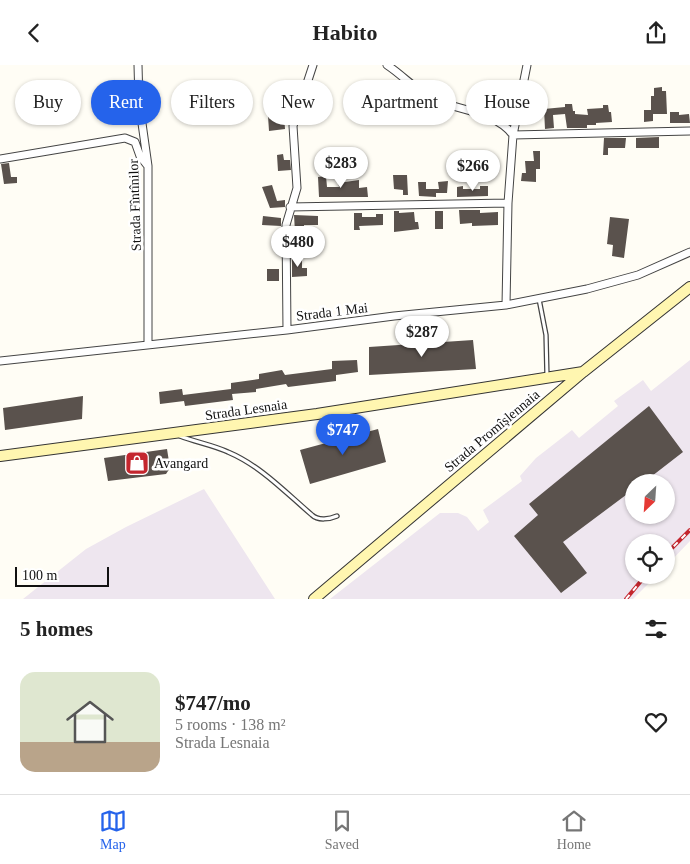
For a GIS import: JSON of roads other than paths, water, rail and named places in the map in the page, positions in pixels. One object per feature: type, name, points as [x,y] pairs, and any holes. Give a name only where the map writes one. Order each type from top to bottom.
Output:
[{"type":"street","name":"Strada Fîntînilor","points":[[138,65],[139,101],[148,166],[148,344]]},
{"type":"street","points":[[287,330],[286,225],[290,207],[295,198],[296,188],[293,126],[313,65]]},
{"type":"street","points":[[387,65],[425,95],[491,119],[508,129],[512,135]]},
{"type":"street","points":[[506,305],[508,203],[512,135],[527,65]]},
{"type":"street","points":[[512,135],[690,131]]},
{"type":"street","points":[[0,159],[125,138],[135,142],[140,156],[148,166]]},
{"type":"street","points":[[290,207],[508,203]]},
{"type":"street","name":"Strada 1 Mai","points":[[0,361],[506,305],[638,275],[690,252]]},
{"type":"street","name":"Strada Promîșlennaia","points":[[314,599],[583,372],[690,287]]},
{"type":"street","name":"Strada Lesnaia","points":[[0,456],[317,414],[583,372]]},
{"type":"lane","points":[[539,299],[546,335],[548,379]]},
{"type":"lane","points":[[172,433],[227,451],[253,465],[270,477],[314,517],[329,519],[337,516]]},
{"type":"railway","points":[[675,545],[690,530]]},
{"type":"railway","points":[[626,599],[638,584]]},
{"type":"place","name":"Avangard","points":[[137,463]]}]
